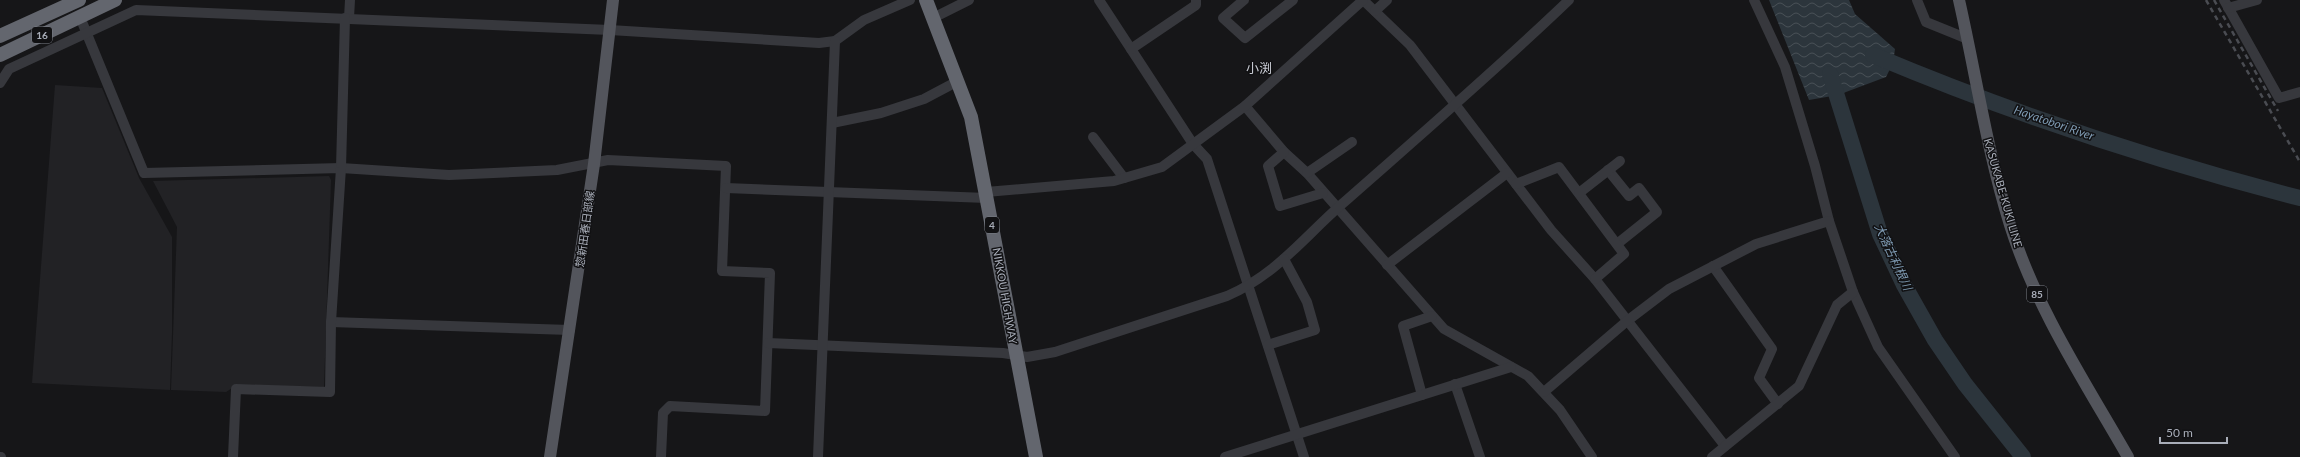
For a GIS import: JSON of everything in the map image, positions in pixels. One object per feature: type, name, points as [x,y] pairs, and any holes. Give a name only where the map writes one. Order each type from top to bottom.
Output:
[{"type":"highway","name":"16","points":[[0,55],[116,0]]},
{"type":"highway","name":"NIKKOU HIGHWAY","points":[[926,0],[971,116],[1036,457]]},
{"type":"highway","name":"16","points":[[0,36],[76,1]]},
{"type":"main road","name":"惣新田春日部線","points":[[550,457],[594,164],[613,0]]},
{"type":"main road","name":"KASUKABE-KUKI LINE","points":[[1959,0],[1968,39],[1982,116],[2010,226],[2028,274],[2062,343],[2128,457]]},
{"type":"main road","points":[[76,1],[80,17]]},
{"type":"street","points":[[233,457],[236,390],[330,392],[331,322],[341,168],[347,18],[350,0]]},
{"type":"street","points":[[0,83],[9,69],[136,10],[610,30],[819,42],[835,41],[864,20],[910,0]]},
{"type":"street","points":[[933,18],[969,0]]},
{"type":"street","points":[[1099,0],[1193,144],[1207,159],[1250,286],[1304,457]]},
{"type":"street","points":[[1131,49],[1196,5],[1196,0]]},
{"type":"street","points":[[1244,0],[1223,18],[1244,38],[1293,0]]},
{"type":"street","points":[[726,188],[829,193],[987,195],[1114,181],[1162,167],[1245,106],[1363,0],[1410,45],[1551,230],[1595,279],[1725,446]]},
{"type":"street","points":[[1375,11],[1387,0]]},
{"type":"street","points":[[768,343],[1003,353],[1027,358],[1055,352],[1207,304],[1250,286],[1284,259],[1336,208],[1455,104],[1569,0]]},
{"type":"street","points":[[1754,0],[1785,67],[1815,166],[1829,221],[1854,292],[1878,347],[1955,457]]},
{"type":"street","points":[[1917,0],[1926,22],[1968,39]]},
{"type":"street","points":[[2257,0],[2226,4],[2280,98],[2300,92]]},
{"type":"street","points":[[80,17],[144,173],[341,168],[449,175],[557,170],[594,164],[608,160],[726,166],[722,271],[770,274],[765,411],[670,406],[663,413],[661,457]]},
{"type":"street","points":[[818,457],[824,346],[835,41]]},
{"type":"street","points":[[832,123],[881,113],[924,99],[958,81]]},
{"type":"street","points":[[1245,106],[1284,152],[1307,173],[1336,208],[1444,329],[1528,376],[1544,392],[1575,429],[1592,457]]},
{"type":"street","points":[[1093,137],[1124,178]]},
{"type":"street","points":[[1307,173],[1352,142]]},
{"type":"street","points":[[1284,152],[1268,166],[1280,206],[1323,193]]},
{"type":"street","points":[[1579,193],[1620,161]]},
{"type":"street","points":[[1516,184],[1559,167],[1624,254],[1595,279]]},
{"type":"street","points":[[1608,170],[1629,196],[1639,188],[1657,212],[1617,244]]},
{"type":"street","points":[[1387,265],[1507,173]]},
{"type":"street","points":[[1544,392],[1627,321],[1669,289],[1756,244],[1829,221]]},
{"type":"street","points":[[1268,345],[1315,330],[1307,302],[1284,259]]},
{"type":"street","points":[[1713,266],[1772,349],[1759,378],[1778,404]]},
{"type":"street","points":[[1712,457],[1799,386],[1837,305],[1854,292]]},
{"type":"street","points":[[1422,395],[1403,326],[1432,316]]},
{"type":"street","points":[[331,322],[570,330]]},
{"type":"street","points":[[1225,457],[1511,367]]},
{"type":"street","points":[[1455,384],[1480,457]]},
{"type":"shaded area","points":[[55,85],[102,88],[139,178],[172,237],[172,333],[170,390],[32,383]]},
{"type":"shaded area","points":[[329,176],[331,180],[324,387],[237,385],[226,392],[171,390],[177,227],[153,181]]},
{"type":"water","points":[[1769,0],[1849,0],[1855,14],[1895,49],[1893,63],[1886,77],[1838,95],[1809,100]]},
{"type":"waterway","name":"Hayatobori River","points":[[1873,55],[1978,97],[2084,134],[2138,152],[2246,184],[2300,198]]},
{"type":"waterway","name":"大落古利根川","points":[[1830,74],[1880,234],[1904,285],[1935,340],[1965,384],[2023,457]]},
{"type":"railway","points":[[2206,0],[2300,162]]},
{"type":"railway","points":[[2214,0],[2278,111]]},
{"type":"district","name":"小渕","points":[[1259,68]]}]
